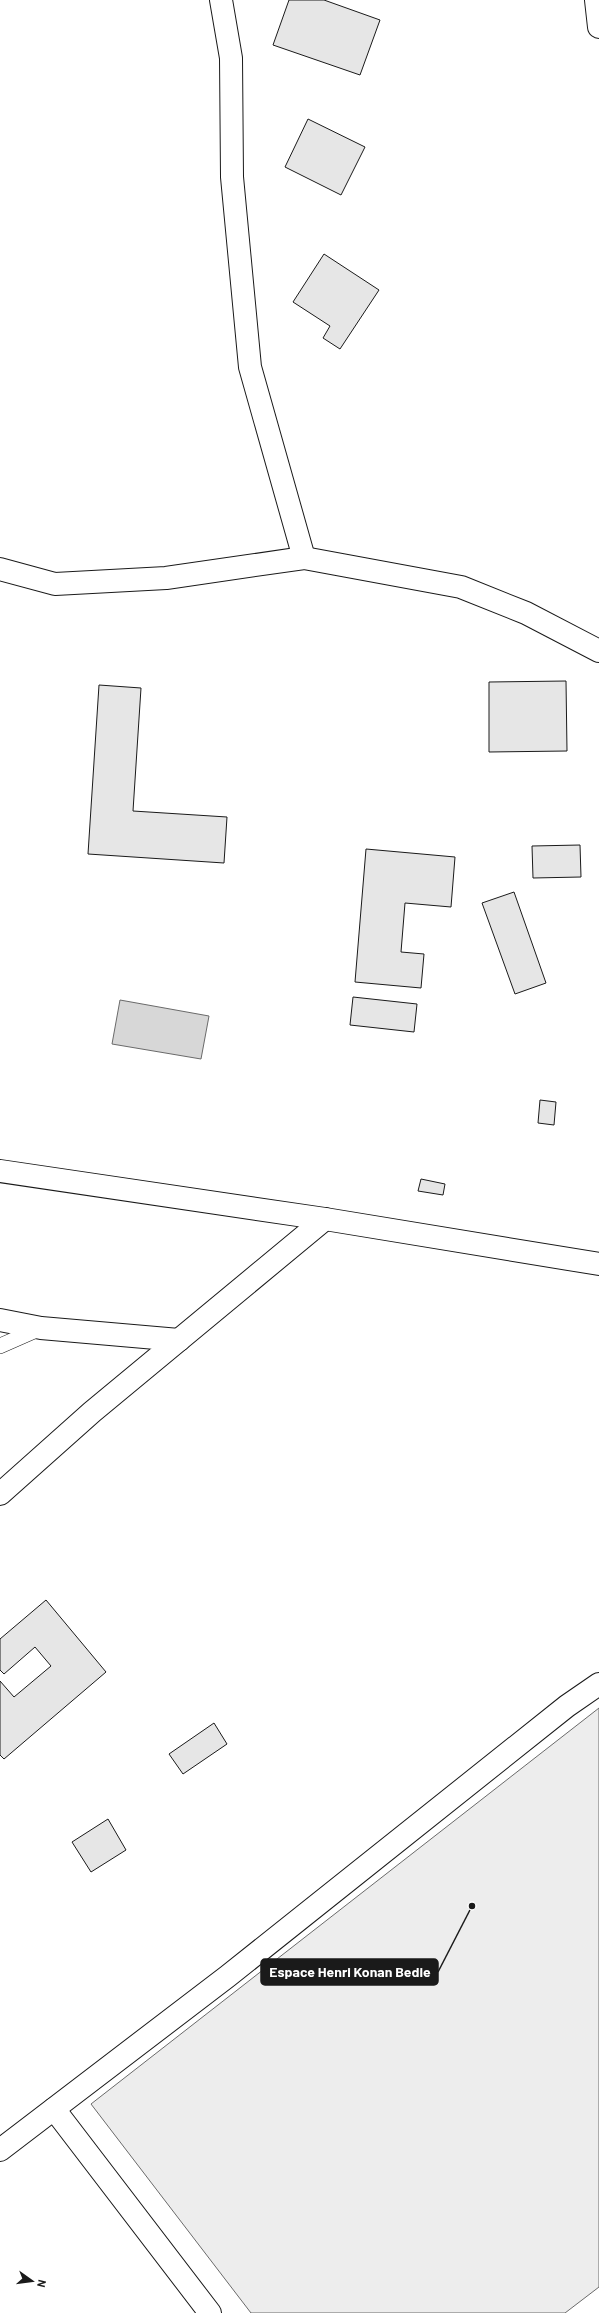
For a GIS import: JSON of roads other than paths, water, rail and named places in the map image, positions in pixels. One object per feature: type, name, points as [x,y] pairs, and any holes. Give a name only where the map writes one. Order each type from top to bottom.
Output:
[{"type":"street","points":[[221,0],[231,58],[232,177],[250,367],[304,558]]},
{"type":"street","points":[[596,0],[599,27]]},
{"type":"street","points":[[0,569],[56,584],[166,578],[304,558],[461,587],[526,613],[599,651]]},
{"type":"street","points":[[0,1171],[325,1218],[599,1264]]},
{"type":"street","points":[[0,1494],[92,1412],[325,1218]]},
{"type":"street","points":[[0,1320],[41,1328],[179,1340]]},
{"type":"street","points":[[0,2150],[228,1976],[567,1706],[599,1684]]},
{"type":"street","points":[[54,2109],[210,2313]]},
{"type":"lane","points":[[0,1346],[41,1328]]},
{"type":"place","name":"Espace Henri Konan Bedie","points":[[472,1906]]}]
